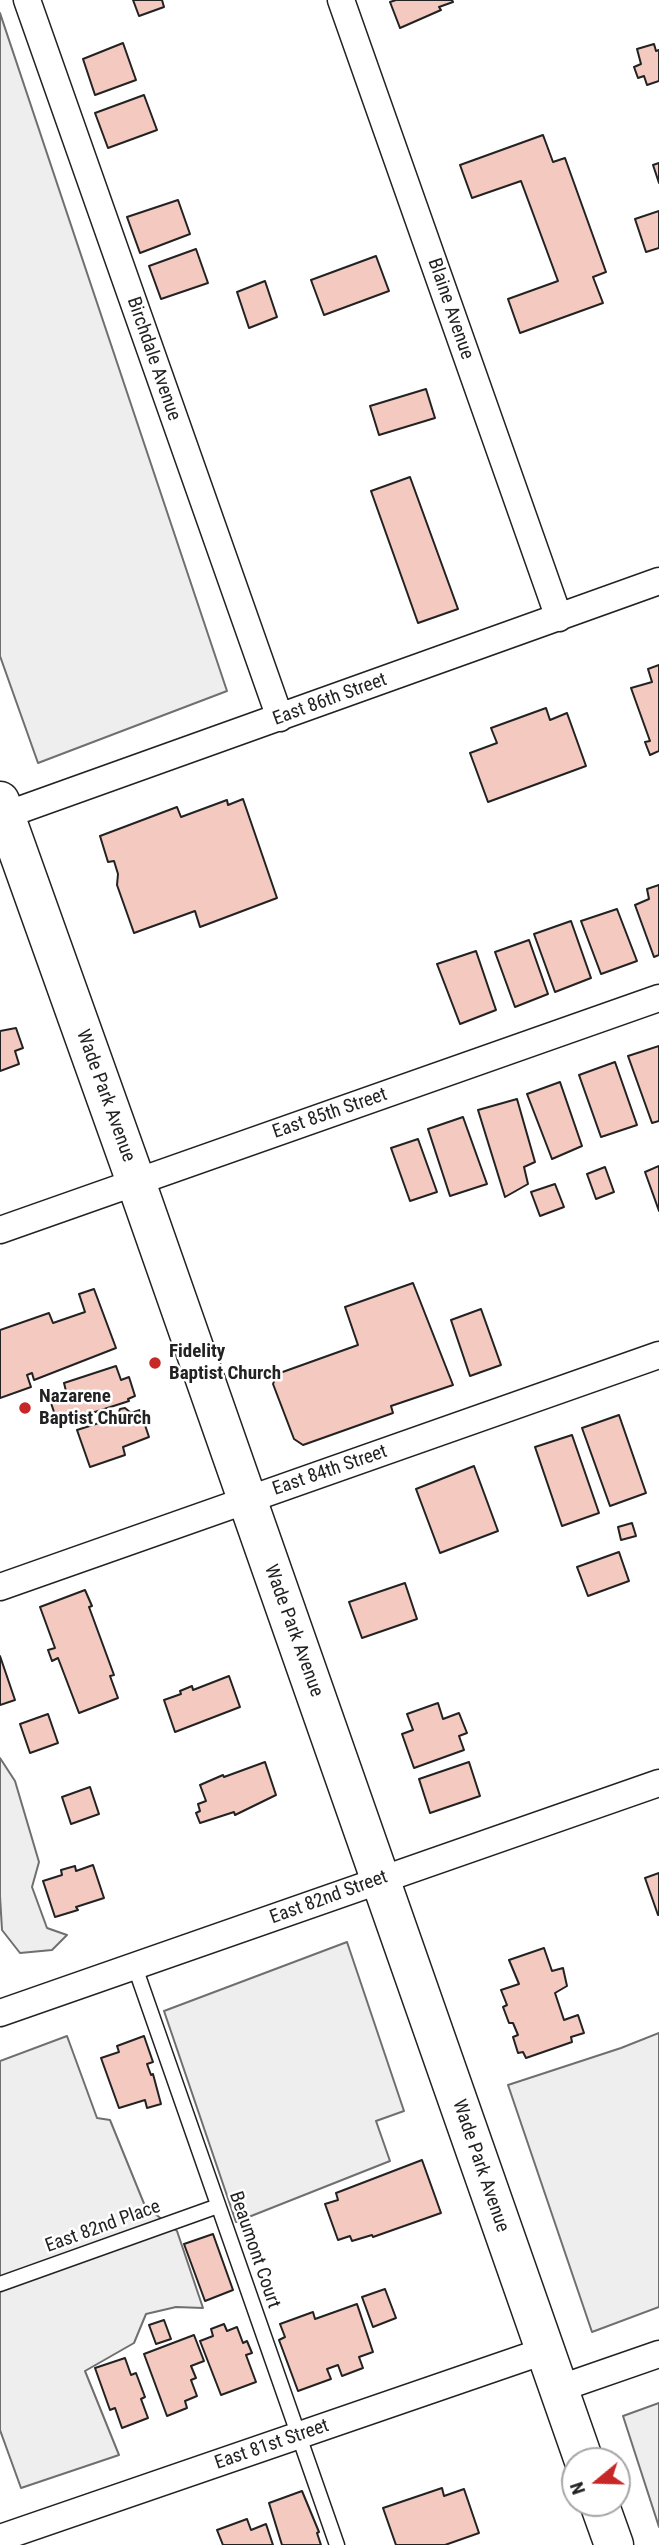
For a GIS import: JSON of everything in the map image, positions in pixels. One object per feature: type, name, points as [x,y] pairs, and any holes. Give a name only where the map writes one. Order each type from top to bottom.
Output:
[{"type":"street","name":"Birchdale Avenue","points":[[27,0],[280,718]]},
{"type":"street","name":"Blaine Avenue","points":[[341,0],[559,618]]},
{"type":"street","name":"East 86th Street","points":[[2,811],[280,718],[659,581]]},
{"type":"street","name":"Wade Park Avenue","points":[[2,811],[136,1182],[578,2447]]},
{"type":"street","name":"East 85th Street","points":[[0,1230],[659,998]]},
{"type":"street","name":"East 84th Street","points":[[0,1587],[659,1355]]},
{"type":"street","name":"East 82nd Street","points":[[0,2013],[659,1783]]},
{"type":"street","name":"East 81st Street","points":[[0,2538],[544,2351]]},
{"type":"street","points":[[558,2389],[659,2354]]},
{"type":"street","points":[[604,2517],[614,2545]]},
{"type":"lane","name":"Beaumont Court","points":[[135,1967],[337,2545]]},
{"type":"lane","name":"East 82nd Place","points":[[0,2284],[218,2206]]},
{"type":"shaded area","points":[[0,13],[227,691],[38,763],[0,656]]},
{"type":"shaded area","points":[[0,1758],[15,1781],[39,1862],[32,1887],[47,1928],[67,1935],[52,1950],[20,1953],[2,1930]]},
{"type":"shaded area","points":[[347,1942],[404,2111],[376,2121],[390,2161],[236,2222],[164,2011]]},
{"type":"shaded area","points":[[659,2033],[659,2307],[592,2332],[508,2085]]},
{"type":"shaded area","points":[[67,2036],[97,2118],[110,2120],[145,2206],[177,2231],[203,2308],[176,2307],[146,2314],[134,2343],[85,2371],[119,2455],[21,2488],[0,2430],[0,2061]]},
{"type":"shaded area","points":[[659,2403],[659,2527],[623,2416]]},
{"type":"building","points":[[133,0],[162,0],[164,7],[139,16]]},
{"type":"building","points":[[390,2],[453,2],[400,28]]},
{"type":"building","points":[[123,43],[136,80],[95,95],[83,59]]},
{"type":"building","points":[[654,44],[656,51],[659,50],[659,81],[647,85],[644,76],[638,78],[634,67],[641,64],[637,49]]},
{"type":"building","points":[[144,95],[157,130],[108,148],[95,113]]},
{"type":"building","points":[[543,135],[553,162],[565,158],[606,272],[593,277],[603,303],[520,333],[508,299],[558,281],[521,181],[472,198],[460,165]]},
{"type":"building","points":[[659,163],[659,183],[653,165]]},
{"type":"building","points":[[178,200],[190,234],[140,253],[127,217]]},
{"type":"building","points":[[659,211],[659,248],[646,252],[635,219]]},
{"type":"building","points":[[196,249],[208,283],[161,299],[149,266]]},
{"type":"building","points":[[376,256],[389,291],[324,315],[311,280]]},
{"type":"building","points":[[265,281],[277,317],[249,328],[237,292]]},
{"type":"building","points":[[426,389],[435,418],[379,435],[370,406]]},
{"type":"building","points":[[410,477],[458,609],[418,623],[371,491]]},
{"type":"building","points":[[659,665],[659,751],[650,755],[645,742],[650,741],[631,688],[652,682],[648,669]]},
{"type":"building","points":[[546,708],[550,720],[567,713],[586,766],[488,802],[470,753],[497,743],[491,728]]},
{"type":"building","points":[[243,799],[277,898],[200,927],[195,911],[134,933],[117,885],[118,874],[114,861],[108,862],[100,836],[177,807],[181,817],[227,800],[228,805]]},
{"type":"building","points":[[659,885],[659,955],[654,957],[635,905],[649,899],[647,889]]},
{"type":"building","points":[[617,909],[637,961],[601,974],[581,921]]},
{"type":"building","points":[[571,921],[591,978],[555,992],[534,934]]},
{"type":"building","points":[[529,940],[548,994],[515,1007],[495,952]]},
{"type":"building","points":[[476,951],[496,1010],[460,1024],[437,964]]},
{"type":"building","points":[[16,1028],[23,1048],[15,1051],[19,1064],[0,1071],[0,1031]]},
{"type":"building","points":[[659,1046],[659,1121],[652,1123],[628,1056]]},
{"type":"building","points":[[615,1062],[637,1125],[601,1137],[579,1075]]},
{"type":"building","points":[[560,1082],[582,1146],[552,1159],[527,1094]]},
{"type":"building","points":[[517,1099],[535,1162],[524,1167],[528,1184],[505,1197],[478,1110]]},
{"type":"building","points":[[463,1117],[487,1184],[450,1196],[428,1129]]},
{"type":"building","points":[[418,1139],[437,1192],[410,1201],[391,1148]]},
{"type":"building","points":[[659,1166],[659,1211],[645,1172]]},
{"type":"building","points":[[605,1167],[614,1192],[596,1199],[587,1174]]},
{"type":"building","points":[[555,1184],[564,1207],[540,1216],[531,1192]]},
{"type":"building","points":[[413,1283],[453,1385],[391,1406],[393,1413],[303,1445],[294,1439],[273,1384],[277,1374],[358,1345],[345,1307]]},
{"type":"building","points":[[94,1289],[116,1348],[34,1380],[32,1373],[27,1375],[31,1387],[0,1398],[0,1330],[49,1313],[53,1323],[85,1312],[79,1294]]},
{"type":"building","points":[[481,1309],[501,1365],[470,1376],[451,1320]]},
{"type":"building","points":[[116,1366],[121,1380],[129,1377],[135,1396],[128,1399],[129,1401],[58,1424],[50,1400],[67,1395],[64,1383]]},
{"type":"building","points":[[125,1408],[131,1413],[140,1410],[149,1437],[123,1447],[125,1455],[90,1467],[77,1430],[102,1422],[101,1417],[113,1413],[114,1417],[120,1409]]},
{"type":"building","points":[[619,1415],[646,1493],[610,1506],[582,1428]]},
{"type":"building","points":[[572,1435],[599,1513],[562,1526],[535,1447]]},
{"type":"building","points":[[474,1466],[498,1531],[440,1553],[416,1489]]},
{"type":"building","points":[[632,1523],[636,1536],[621,1540],[618,1527]]},
{"type":"building","points":[[619,1552],[629,1581],[588,1596],[577,1567]]},
{"type":"building","points":[[405,1583],[417,1619],[362,1638],[349,1602]]},
{"type":"building","points":[[85,1590],[114,1675],[110,1676],[118,1698],[79,1713],[58,1658],[52,1661],[48,1650],[55,1648],[40,1607]]},
{"type":"building","points":[[0,1656],[15,1700],[0,1705]]},
{"type":"building","points":[[229,1676],[240,1707],[175,1732],[164,1700],[181,1694],[180,1691],[192,1686],[193,1690]]},
{"type":"building","points":[[438,1703],[443,1719],[459,1713],[467,1733],[459,1736],[464,1750],[414,1768],[402,1734],[413,1730],[407,1714]]},
{"type":"building","points":[[48,1714],[58,1743],[30,1753],[20,1724]]},
{"type":"building","points":[[265,1762],[276,1795],[235,1815],[234,1812],[200,1823],[196,1813],[200,1811],[198,1804],[206,1801],[200,1785]]},
{"type":"building","points":[[469,1762],[480,1796],[430,1813],[419,1779]]},
{"type":"building","points":[[90,1787],[99,1814],[71,1824],[62,1797]]},
{"type":"building","points":[[93,1865],[104,1898],[55,1917],[43,1881],[62,1875],[61,1870],[75,1866],[76,1871]]},
{"type":"building","points":[[659,1873],[659,1915],[658,1915],[645,1878]]},
{"type":"building","points":[[544,1948],[552,1971],[563,1968],[567,1986],[555,1993],[564,2020],[578,2015],[584,2033],[571,2037],[572,2042],[526,2058],[523,2052],[518,2053],[513,2037],[518,2035],[513,2023],[509,2023],[503,2007],[507,2005],[501,1990],[519,1984],[509,1960]]},
{"type":"building","points":[[144,2036],[153,2062],[147,2064],[151,2075],[153,2074],[161,2104],[147,2108],[145,2100],[119,2108],[101,2058],[119,2052],[117,2046]]},
{"type":"building","points":[[422,2160],[441,2213],[373,2237],[372,2235],[352,2241],[350,2236],[338,2240],[325,2204],[338,2200],[336,2193]]},
{"type":"building","points":[[213,2234],[233,2290],[205,2301],[184,2244]]},
{"type":"building","points":[[385,2289],[396,2318],[373,2327],[362,2297]]},
{"type":"building","points":[[357,2304],[373,2352],[359,2357],[363,2368],[342,2376],[338,2365],[327,2369],[331,2379],[298,2391],[279,2340],[285,2337],[280,2324],[313,2312],[315,2319]]},
{"type":"building","points":[[164,2320],[171,2339],[156,2344],[149,2325]]},
{"type":"building","points":[[224,2324],[227,2331],[237,2327],[243,2343],[247,2341],[252,2353],[246,2355],[256,2382],[221,2395],[200,2341],[213,2336],[211,2329]]},
{"type":"building","points":[[194,2335],[204,2361],[191,2366],[196,2378],[191,2380],[197,2396],[185,2401],[187,2408],[167,2416],[144,2354]]},
{"type":"building","points":[[125,2358],[131,2375],[136,2373],[145,2397],[141,2399],[148,2418],[122,2428],[115,2408],[110,2410],[95,2368]]},
{"type":"building","points":[[442,2488],[444,2496],[464,2489],[479,2533],[445,2545],[396,2545],[383,2508]]},
{"type":"building","points":[[302,2491],[319,2532],[317,2533],[321,2545],[282,2545],[269,2503]]},
{"type":"building","points":[[247,2519],[251,2530],[266,2524],[273,2545],[223,2545],[217,2530]]},
{"type":"place","name":"Fidelity Baptist Church","points":[[155,1363]]},
{"type":"place","name":"Nazarene Baptist Church","points":[[25,1408]]}]
